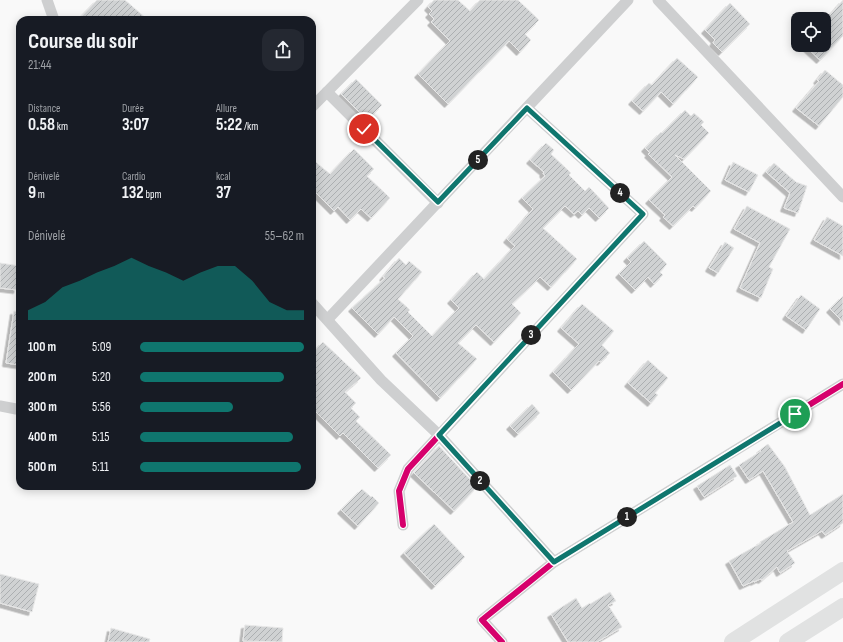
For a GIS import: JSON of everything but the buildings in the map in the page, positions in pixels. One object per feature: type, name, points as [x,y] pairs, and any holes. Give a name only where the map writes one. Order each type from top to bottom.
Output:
[{"type":"main road","points":[[733,642],[843,571]]},
{"type":"main road","points":[[789,642],[843,607]]},
{"type":"street","points":[[47,0],[53,16]]},
{"type":"street","points":[[316,103],[418,0]]},
{"type":"street","points":[[328,319],[628,0]]},
{"type":"street","points":[[658,0],[843,197]]},
{"type":"street","points":[[327,92],[438,202]]},
{"type":"street","points":[[403,525],[399,491],[408,469],[643,214],[527,108]]},
{"type":"street","points":[[316,307],[381,380],[439,435],[554,562]]},
{"type":"street","points":[[502,642],[482,620],[554,562],[843,384]]},
{"type":"street","points":[[0,406],[16,409]]},
{"type":"cycle path","points":[[403,525],[399,491],[408,469],[643,214],[527,108]]},
{"type":"cycle path","points":[[502,642],[482,620],[554,562],[843,384]]},
{"type":"route","points":[[364,129],[438,202],[527,108],[643,214],[439,435],[554,562],[795,414]]}]
